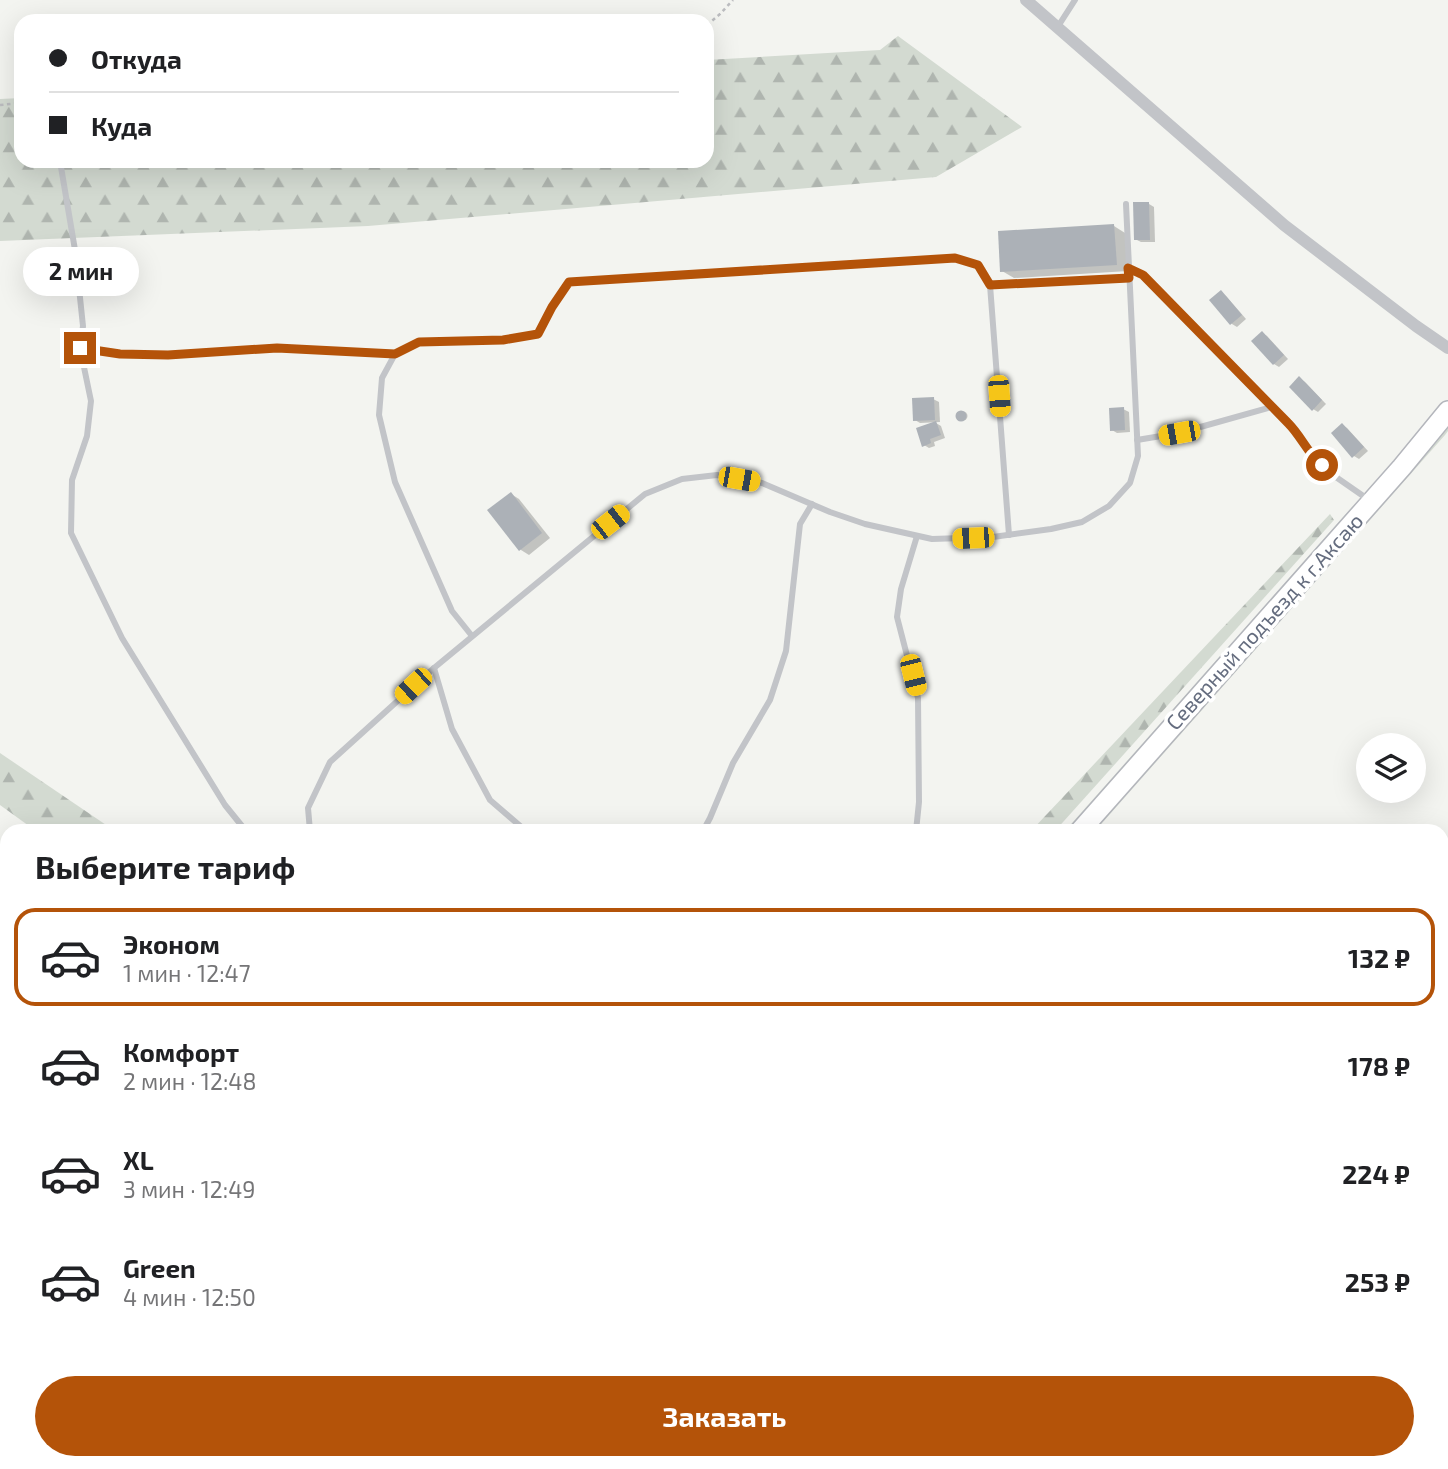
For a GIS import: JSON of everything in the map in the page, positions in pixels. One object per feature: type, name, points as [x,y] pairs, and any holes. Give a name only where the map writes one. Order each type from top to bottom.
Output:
[{"type":"street","points":[[1026,0],[1284,225],[1448,348]]},
{"type":"street","name":"Северный подъезд к г.Аксаю","points":[[1086,824],[1429,436],[1448,411]]},
{"type":"lane","points":[[1057,28],[1075,0]]},
{"type":"lane","points":[[61,168],[75,250],[83,326],[80,348],[90,401],[87,436],[72,480],[71,533],[122,638],[226,805],[241,824]]},
{"type":"lane","points":[[309,824],[308,808],[330,762],[433,668],[645,494],[682,479],[717,475],[762,483],[865,524],[932,539],[1009,535],[1051,529],[1082,522],[1109,506],[1130,483],[1138,456],[1126,204]]},
{"type":"lane","points":[[80,348],[120,354],[168,355],[277,348],[395,354],[419,342],[503,340],[538,334],[569,282],[955,258],[978,265],[990,285],[1009,535]]},
{"type":"lane","points":[[1128,268],[1143,275],[1297,432],[1311,456],[1371,502]]},
{"type":"lane","points":[[990,285],[1129,278]]},
{"type":"lane","points":[[395,354],[382,378],[379,415],[395,482],[452,611],[472,636]]},
{"type":"lane","points":[[1137,440],[1179,433],[1272,407]]},
{"type":"lane","points":[[706,824],[733,763],[770,700],[786,651],[800,524],[812,504]]},
{"type":"lane","points":[[917,536],[901,589],[897,617],[918,698],[917,824]]},
{"type":"lane","points":[[433,668],[453,729],[490,800],[519,824]]},
{"type":"path","points":[[714,19],[733,0]]},
{"type":"green space","points":[[898,36],[1022,127],[936,177],[368,226],[0,241],[0,99],[14,98],[14,168],[714,168],[714,60],[880,50]]},
{"type":"green space","points":[[1448,424],[1445,435],[1101,824],[1095,824]]},
{"type":"green space","points":[[1353,506],[1350,515],[1077,824],[1071,824]]},
{"type":"green space","points":[[1330,514],[1334,520],[1061,824],[1038,824]]},
{"type":"green space","points":[[0,753],[105,824],[26,824],[0,805]]},
{"type":"building","points":[[1133,202],[1149,202],[1150,240],[1134,240]]},
{"type":"building","points":[[1114,224],[1117,265],[1000,272],[998,231]]},
{"type":"building","points":[[1221,290],[1242,315],[1230,325],[1209,300]]},
{"type":"building","points":[[1262,331],[1284,355],[1273,365],[1251,341]]},
{"type":"building","points":[[1299,376],[1322,400],[1312,411],[1289,387]]},
{"type":"building","points":[[934,397],[935,420],[913,421],[912,398]]},
{"type":"building","points":[[1124,407],[1125,430],[1110,431],[1109,408]]},
{"type":"building","points":[[961,410],[967,416],[961,422],[955,416]]},
{"type":"building","points":[[936,421],[941,435],[930,439],[931,443],[922,447],[916,428]]},
{"type":"building","points":[[1342,423],[1364,447],[1352,458],[1331,433]]},
{"type":"building","points":[[511,492],[542,533],[519,551],[487,510]]},
{"type":"route","points":[[80,348],[120,354],[168,355],[277,348],[395,354],[419,342],[503,340],[538,334],[569,282],[955,258],[978,265],[990,285],[1129,278],[1128,268],[1143,275],[1297,432],[1311,456],[1322,465]]}]
